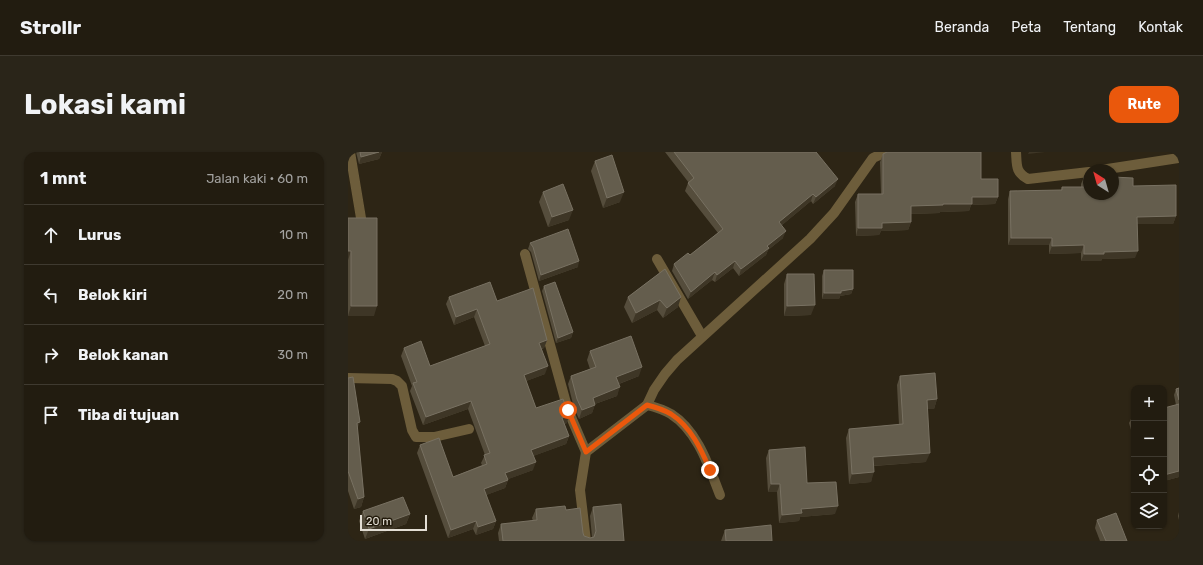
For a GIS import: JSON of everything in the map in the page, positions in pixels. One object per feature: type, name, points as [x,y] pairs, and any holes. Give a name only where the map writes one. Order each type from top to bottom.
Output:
[{"type":"street","points":[[350,152],[361,218]]},
{"type":"street","points":[[586,452],[647,405],[664,374],[702,336],[810,239],[834,213],[870,155],[886,152]]},
{"type":"street","points":[[1016,152],[1018,172],[1028,179],[1083,173]]},
{"type":"street","points":[[1119,167],[1179,158]]},
{"type":"street","points":[[525,254],[568,410],[586,452],[580,490],[586,541]]},
{"type":"street","points":[[657,259],[702,336]]},
{"type":"street","points":[[348,378],[380,378],[397,381],[402,386],[412,430],[416,437],[434,437],[469,429]]},
{"type":"street","points":[[647,405],[670,413],[690,432],[700,447],[720,495]]},
{"type":"building","points":[[360,152],[379,152],[361,157]]},
{"type":"building","points":[[674,152],[816,152],[838,179],[816,197],[813,194],[779,222],[786,231],[767,246],[769,248],[741,269],[735,261],[717,275],[715,272],[691,292],[674,264],[688,253],[690,255],[723,229],[688,183],[694,178]]},
{"type":"building","points":[[887,152],[981,152],[981,179],[998,179],[998,197],[972,197],[972,204],[911,206],[911,222],[882,223],[882,228],[858,228],[858,194],[883,194],[883,154]]},
{"type":"building","points":[[612,155],[624,192],[607,198],[595,161]]},
{"type":"building","points":[[1119,177],[1133,178],[1133,186],[1176,185],[1176,216],[1137,217],[1138,251],[1084,254],[1084,245],[1052,246],[1052,238],[1011,238],[1010,191],[1062,190],[1062,187],[1083,187],[1083,200],[1119,200]]},
{"type":"building","points":[[563,184],[573,210],[552,217],[543,192]]},
{"type":"building","points":[[348,218],[377,218],[377,306],[351,306],[351,251],[348,251]]},
{"type":"building","points":[[568,229],[579,261],[541,275],[533,247],[530,243]]},
{"type":"building","points":[[665,269],[681,297],[667,308],[660,300],[636,313],[628,297]]},
{"type":"building","points":[[824,270],[853,270],[853,289],[841,291],[841,293],[824,293]]},
{"type":"building","points":[[787,274],[814,274],[815,305],[787,306]]},
{"type":"building","points":[[490,282],[497,301],[533,288],[547,340],[539,343],[548,366],[524,375],[536,408],[563,399],[569,415],[562,418],[569,436],[531,450],[536,462],[505,473],[508,480],[484,489],[496,521],[478,527],[476,521],[451,530],[420,445],[439,438],[453,477],[487,464],[484,455],[490,453],[471,401],[426,417],[413,383],[417,382],[404,348],[421,341],[430,366],[490,344],[477,309],[456,317],[449,297]]},
{"type":"building","points":[[555,282],[573,332],[558,338],[544,286]]},
{"type":"building","points":[[631,336],[642,367],[616,377],[620,387],[593,398],[595,405],[582,410],[577,399],[571,376],[596,367],[590,351]]},
{"type":"building","points":[[935,373],[937,399],[927,400],[930,453],[873,457],[874,472],[852,474],[849,429],[903,424],[900,376]]},
{"type":"building","points":[[353,377],[360,422],[357,423],[364,497],[358,499],[348,471],[348,378]]},
{"type":"building","points":[[1179,388],[1179,400],[1176,389]]},
{"type":"building","points":[[1179,404],[1179,471],[1167,474],[1167,421],[1167,407]]},
{"type":"building","points":[[805,447],[807,483],[836,482],[838,506],[801,509],[802,513],[782,515],[780,484],[771,484],[769,450]]},
{"type":"building","points":[[403,497],[410,514],[369,529],[363,511]]},
{"type":"building","points":[[621,504],[624,541],[503,541],[501,524],[537,520],[536,509],[565,506],[566,510],[580,508],[584,536],[590,538],[594,537],[596,531],[593,507]]},
{"type":"building","points":[[1116,513],[1127,541],[1106,541],[1097,520]]},
{"type":"building","points":[[771,525],[772,541],[726,541],[725,530]]},
{"type":"route","points":[[568,410],[586,452],[647,405],[670,413],[690,432],[700,447],[710,470]]}]
